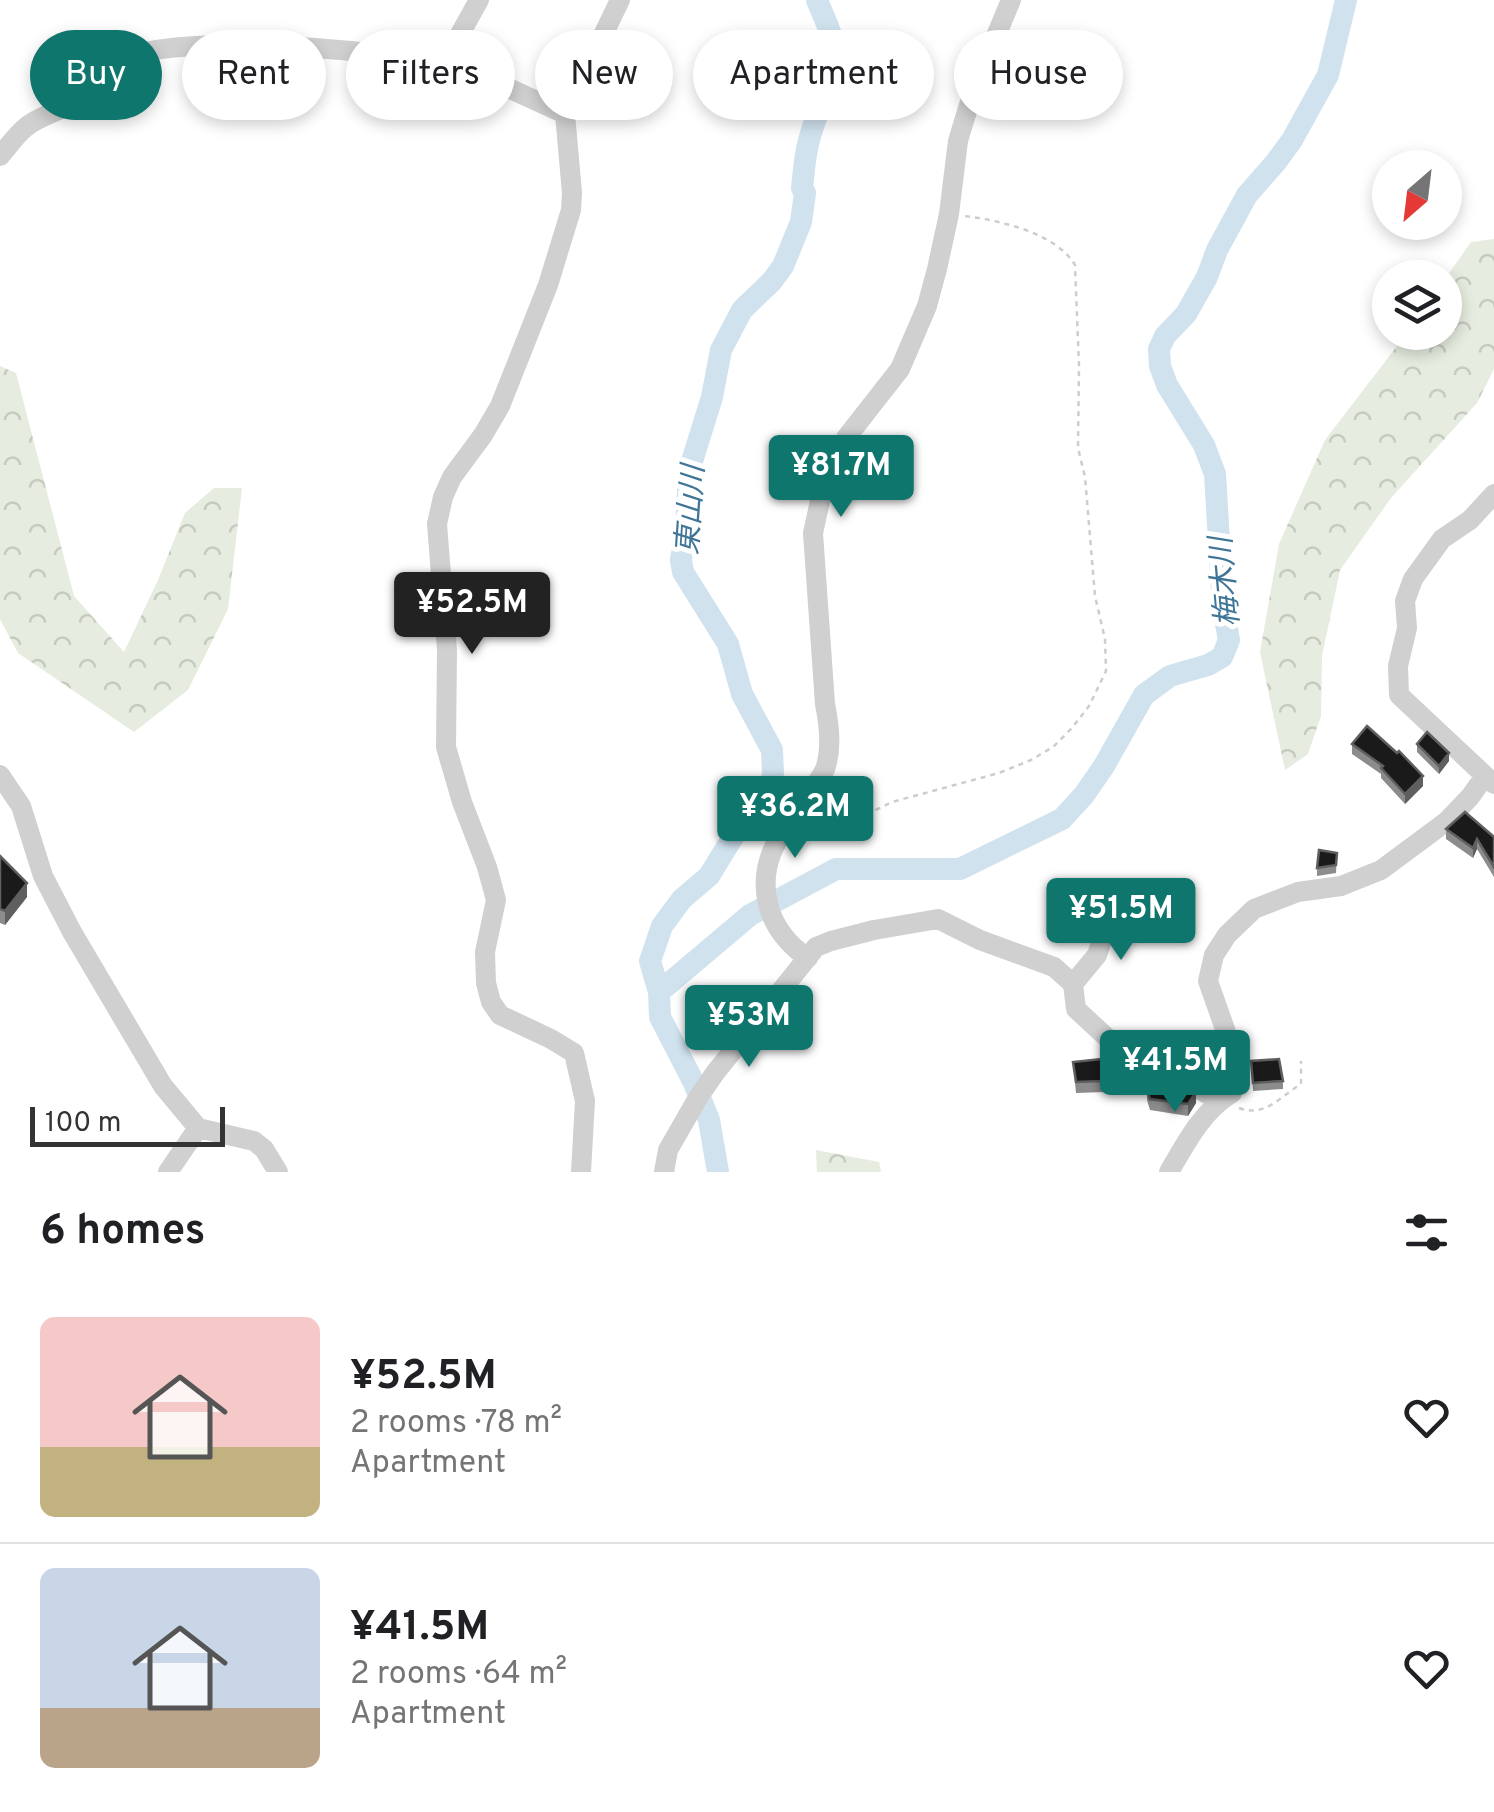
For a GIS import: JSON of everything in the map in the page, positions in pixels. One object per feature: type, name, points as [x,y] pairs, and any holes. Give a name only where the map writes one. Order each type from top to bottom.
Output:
[{"type":"street","points":[[461,30],[479,0]]},
{"type":"street","points":[[606,30],[620,0]]},
{"type":"street","points":[[808,958],[792,947],[770,914],[763,884],[768,860],[787,824],[826,768],[830,729],[813,533],[822,492],[846,438],[900,369],[927,306],[938,269],[958,141],[975,86],[1011,0]]},
{"type":"street","points":[[0,156],[26,127],[74,101],[114,62],[189,47],[346,51]]},
{"type":"street","points":[[565,120],[571,210],[548,285],[500,406],[452,477],[437,524],[447,650],[446,746],[496,900],[485,952],[486,983],[500,1016],[574,1053],[586,1100],[581,1172]]},
{"type":"street","points":[[1169,1172],[1205,1114],[1226,1093],[1238,1066],[1208,981],[1214,954],[1227,935],[1254,908],[1298,892],[1341,886],[1381,870],[1447,821],[1490,780],[1399,695],[1398,666],[1407,628],[1405,601],[1413,578],[1442,539],[1470,520],[1494,494]]},
{"type":"street","points":[[0,776],[21,806],[43,876],[72,932],[163,1086],[198,1128],[254,1141],[264,1149],[278,1172]]},
{"type":"street","points":[[1073,984],[1097,955],[1112,910]]},
{"type":"street","points":[[664,1172],[668,1150],[699,1096],[816,948],[874,930],[938,919],[980,940],[1054,967],[1073,984],[1076,1008],[1117,1047],[1175,1074],[1212,1097],[1226,1093]]},
{"type":"street","points":[[168,1172],[198,1128]]},
{"type":"path","points":[[787,824],[813,836],[892,802],[1032,760],[1072,728],[1089,706],[1106,671],[1106,639],[1095,596],[1078,448],[1075,265],[1062,250],[1018,226],[948,214]]},
{"type":"path","points":[[1226,1093],[1248,1112],[1266,1109],[1301,1084],[1301,1061]]},
{"type":"green space","points":[[1494,239],[1494,369],[1477,403],[1391,498],[1340,570],[1322,656],[1321,716],[1308,754],[1285,770],[1260,652],[1279,544],[1325,440],[1394,350],[1462,350],[1462,260],[1458,260],[1471,242]]},
{"type":"green space","points":[[0,366],[16,373],[74,596],[124,652],[185,513],[214,488],[242,488],[228,609],[188,690],[134,732],[18,653],[0,619]]},
{"type":"green space","points":[[816,1150],[879,1162],[881,1172],[817,1172]]},
{"type":"building","points":[[1367,726],[1423,776],[1405,794],[1383,766],[1352,744]]},
{"type":"building","points":[[1427,732],[1449,753],[1439,766],[1417,744]]},
{"type":"building","points":[[1465,812],[1494,837],[1494,867],[1477,839],[1473,848],[1446,829]]},
{"type":"building","points":[[1319,850],[1337,853],[1336,865],[1317,868]]},
{"type":"building","points":[[0,856],[27,883],[5,911],[0,909]]},
{"type":"building","points":[[1129,1056],[1134,1059],[1134,1080],[1076,1082],[1073,1062]]},
{"type":"building","points":[[1279,1059],[1283,1081],[1253,1083],[1251,1061]]},
{"type":"building","points":[[1157,1076],[1181,1082],[1196,1092],[1188,1104],[1150,1099],[1147,1088],[1161,1088]]},
{"type":"waterway","name":"東山川","points":[[718,1172],[709,1120],[660,1017],[659,992],[650,961],[662,926],[682,899],[709,876],[736,832],[766,803],[773,774],[772,750],[742,694],[728,644],[683,572],[681,560],[689,471],[712,397],[721,350],[742,310],[783,266],[801,222],[807,149],[834,65],[832,38],[817,0]]},
{"type":"waterway","name":"梅木川","points":[[659,992],[750,915],[836,869],[960,869],[1062,819],[1104,766],[1144,695],[1170,676],[1222,657],[1229,640],[1223,608],[1215,474],[1204,445],[1167,385],[1159,349],[1165,336],[1186,314],[1247,195],[1292,140],[1328,75],[1346,0]]}]
